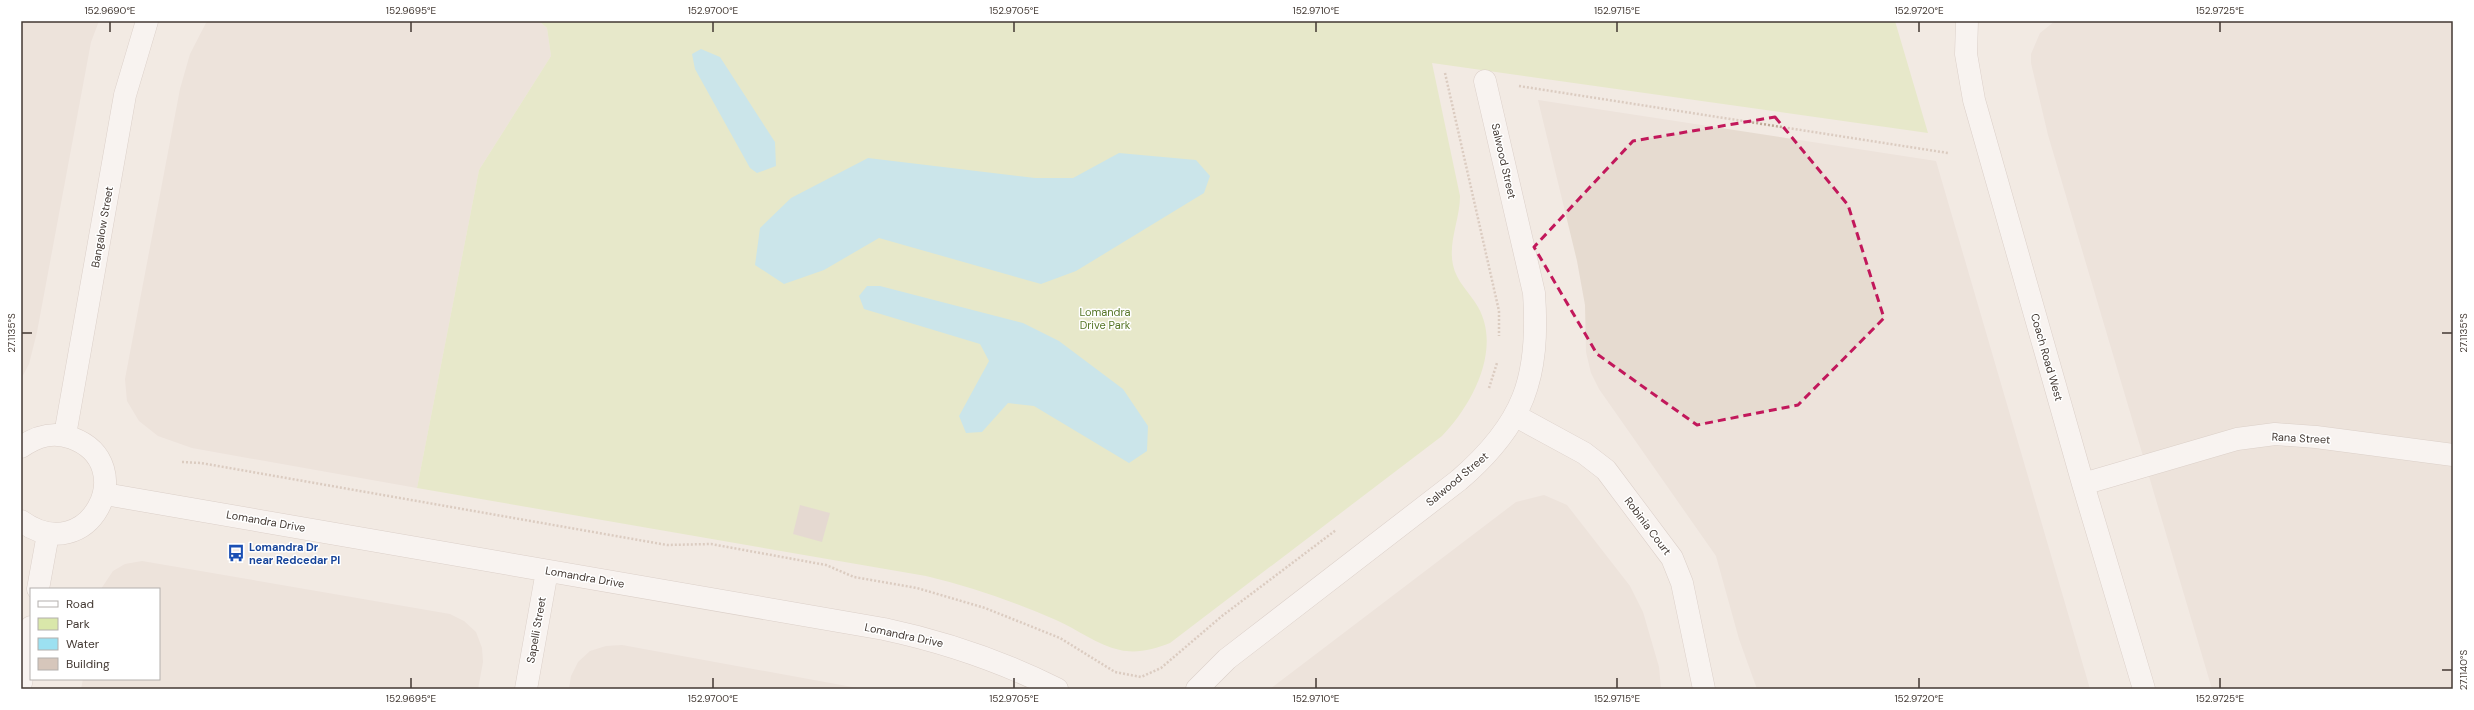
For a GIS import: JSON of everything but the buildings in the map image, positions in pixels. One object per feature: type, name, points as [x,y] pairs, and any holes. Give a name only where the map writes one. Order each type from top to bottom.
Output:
[{"type":"street","name":"Bangalow Street","points":[[65,435],[125,96],[148,21]]},
{"type":"street","name":"Coach Road West","points":[[1967,21],[1966,54],[1974,100],[2083,484],[2144,689]]},
{"type":"street","name":"Salwood Street","points":[[1197,689],[1227,659],[1459,480],[1486,457],[1516,416],[1527,388],[1533,356],[1536,327],[1534,293],[1485,81]]},
{"type":"street","name":"Robinia Court","points":[[1516,416],[1578,449],[1606,470],[1672,558],[1682,583],[1704,689]]},
{"type":"street","points":[[21,448],[34,438],[49,434],[65,435],[79,440],[92,450],[100,463],[105,478],[105,494],[99,508],[90,520],[78,529],[63,534],[48,534],[32,530],[21,521]]},
{"type":"street","name":"Rana Street","points":[[2083,484],[2237,439],[2275,434],[2316,437],[2453,455]]},
{"type":"street","name":"Lomandra Drive","points":[[105,494],[933,639],[1016,668],[1057,689]]},
{"type":"street","points":[[38,588],[48,534]]},
{"type":"street","name":"Sapelli Street","points":[[526,689],[547,571]]},
{"type":"street","points":[[21,683],[30,633]]},
{"type":"path","points":[[1445,73],[1499,311],[1500,339]]},
{"type":"path","points":[[1485,81],[1948,153]]},
{"type":"path","points":[[1488,392],[1498,359]]},
{"type":"path","points":[[182,462],[208,465],[667,545],[711,544],[826,565],[854,577],[917,588],[985,608],[1060,638],[1115,672],[1141,677],[1161,668],[1222,616],[1341,527]]},
{"type":"highlighted area","points":[[1775,117],[1848,205],[1884,318],[1798,405],[1697,425],[1597,354],[1534,247],[1633,141]]},
{"type":"shaded area","points":[[21,21],[99,21],[91,42],[37,332],[29,364],[21,379]]},
{"type":"shaded area","points":[[207,21],[539,21],[547,28],[551,56],[479,170],[417,488],[192,448],[158,436],[139,421],[127,401],[125,379],[180,89],[190,54]]},
{"type":"shaded area","points":[[2055,21],[2453,21],[2453,689],[2212,689],[2048,135],[2031,63],[2031,54],[2040,33]]},
{"type":"shaded area","points":[[1538,100],[1936,161],[2090,689],[1757,689],[1739,639],[1716,556],[1599,389],[1591,373],[1586,352],[1585,305],[1577,261]]},
{"type":"shaded area","points":[[1544,495],[1567,505],[1630,586],[1643,612],[1659,667],[1661,689],[1270,689],[1516,502]]},
{"type":"shaded area","points":[[142,561],[450,614],[464,621],[476,632],[482,648],[483,662],[478,689],[81,689],[83,680],[160,680],[160,588],[102,588],[113,571],[125,564]]},
{"type":"shaded area","points":[[622,645],[863,689],[569,689],[571,676],[578,662],[590,651],[606,646]]},
{"type":"green space","name":"Lomandra Drive Park","points":[[539,21],[1895,21],[1928,133],[1432,63],[1460,196],[1452,248],[1453,265],[1460,282],[1475,302],[1485,323],[1487,341],[1485,358],[1473,393],[1464,409],[1442,436],[1170,643],[1145,650],[1126,651],[1112,648],[1095,641],[1056,620],[1008,601],[926,576],[417,488],[479,170],[551,56],[547,28]]},
{"type":"water","points":[[701,49],[720,57],[775,142],[776,166],[757,173],[750,168],[695,69],[692,54]]},
{"type":"water","points":[[1119,153],[1196,160],[1210,176],[1204,193],[1076,271],[1041,284],[879,238],[824,270],[784,284],[755,265],[760,228],[791,198],[868,158],[1035,178],[1073,178]]},
{"type":"water","points":[[867,286],[880,286],[1023,323],[1059,341],[1123,389],[1148,426],[1147,451],[1129,463],[1034,406],[1008,403],[982,432],[966,433],[959,416],[989,361],[980,344],[864,309],[859,296]]},
{"type":"place","name":"Lomandra Dr near Redcedar Pl","points":[[236,553]]}]
